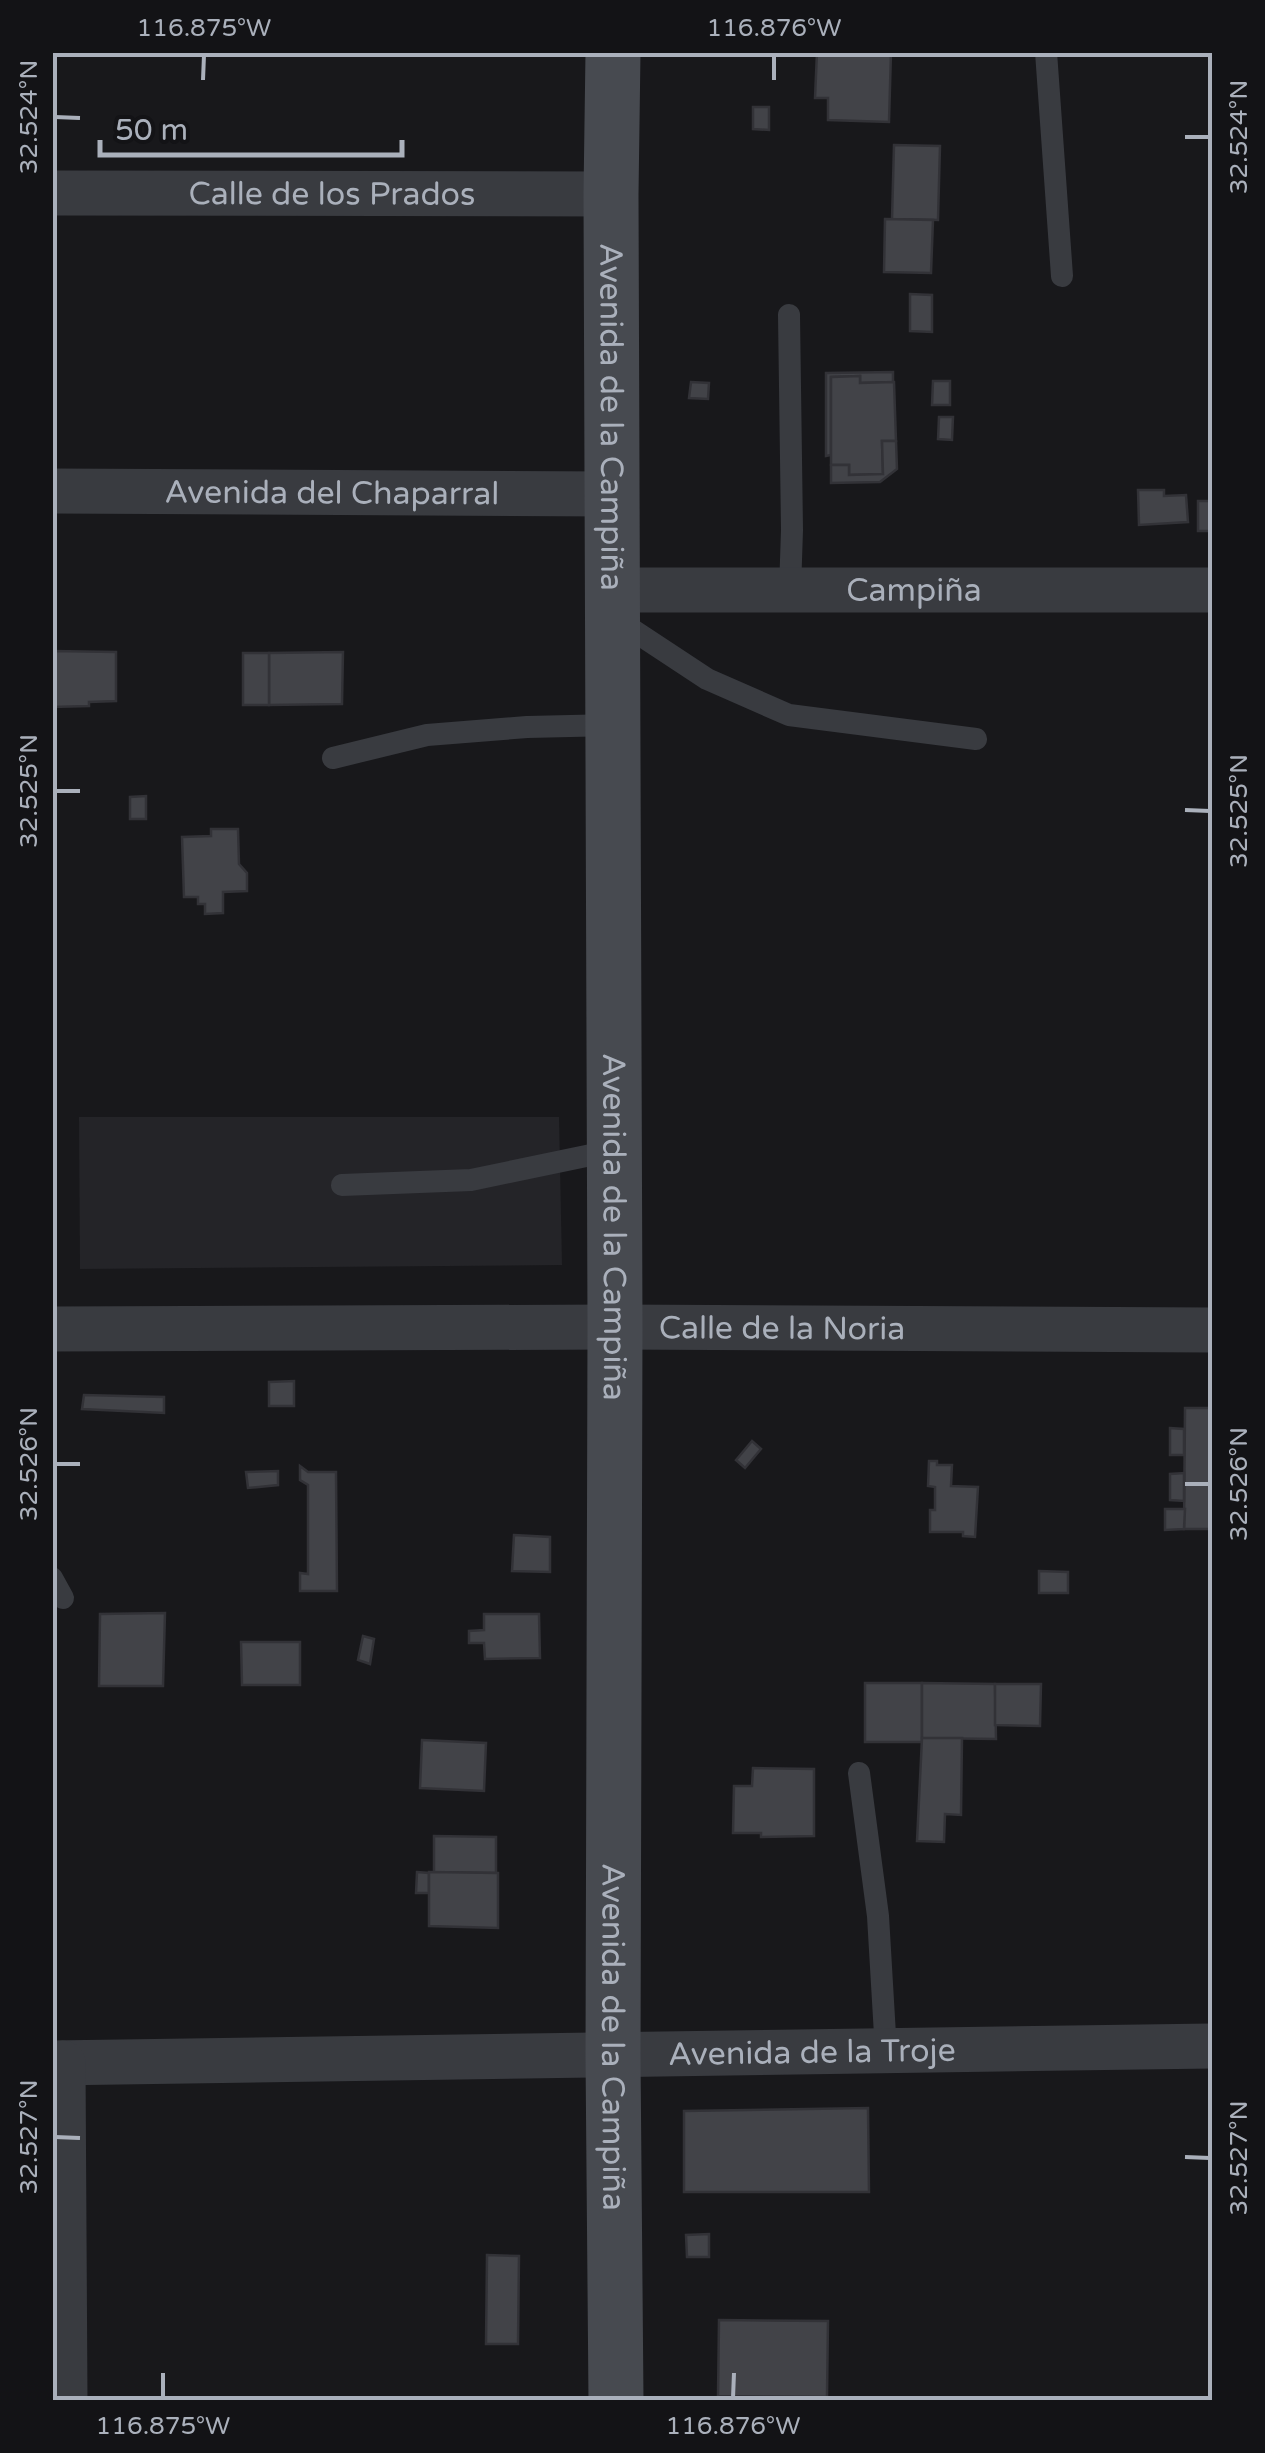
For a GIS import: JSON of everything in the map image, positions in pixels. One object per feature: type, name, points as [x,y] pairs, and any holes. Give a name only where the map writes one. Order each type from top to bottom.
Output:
[{"type":"street","name":"Avenida de la Campiña","points":[[613,52],[616,2400]]},
{"type":"street","name":"Calle de los Prados","points":[[52,194],[611,194]]},
{"type":"street","name":"Avenida del Chaparral","points":[[52,491],[612,494]]},
{"type":"street","name":"Campiña","points":[[614,604],[790,590],[1212,590]]},
{"type":"street","name":"Calle de la Noria","points":[[52,1329],[1212,1330]]},
{"type":"street","name":"Avenida de la Troje","points":[[58,2063],[1212,2046]]},
{"type":"street","points":[[58,2063],[65,2400]]},
{"type":"lane","points":[[1046,52],[1062,276]]},
{"type":"lane","points":[[790,315],[790,590]]},
{"type":"lane","points":[[614,604],[707,679],[789,715],[976,739]]},
{"type":"lane","points":[[333,758],[427,735],[614,725]]},
{"type":"lane","points":[[342,1185],[472,1180],[614,1150]]},
{"type":"lane","points":[[859,1773],[878,1916],[886,2052]]},
{"type":"shaded area","points":[[79,1117],[559,1117],[562,1265],[80,1269]]},
{"type":"building","points":[[817,52],[891,52],[889,122],[828,120],[828,98],[815,98]]},
{"type":"building","points":[[753,107],[769,107],[769,130],[753,129]]},
{"type":"building","points":[[894,145],[940,146],[938,220],[892,219]]},
{"type":"building","points":[[885,219],[933,220],[931,273],[884,272]]},
{"type":"building","points":[[910,294],[932,295],[932,332],[910,331]]},
{"type":"building","points":[[893,372],[893,382],[860,383],[860,376],[831,377],[831,455],[826,456],[826,373]]},
{"type":"building","points":[[860,376],[860,383],[894,382],[896,441],[882,441],[883,474],[849,475],[849,465],[831,465],[831,377]]},
{"type":"building","points":[[933,381],[950,381],[950,405],[932,405]]},
{"type":"building","points":[[691,382],[709,383],[708,399],[689,398]]},
{"type":"building","points":[[939,417],[953,417],[952,440],[938,439]]},
{"type":"building","points":[[882,441],[896,441],[897,469],[880,482],[831,483],[831,465],[849,465],[849,475],[883,474]]},
{"type":"building","points":[[1138,490],[1164,490],[1164,496],[1186,495],[1188,522],[1139,525]]},
{"type":"building","points":[[1198,501],[1212,501],[1212,531],[1198,531]]},
{"type":"building","points":[[52,651],[116,652],[116,701],[52,707]]},
{"type":"building","points":[[343,652],[342,704],[269,705],[269,653]]},
{"type":"building","points":[[243,653],[269,653],[269,705],[243,705]]},
{"type":"building","points":[[146,796],[146,819],[130,819],[130,797]]},
{"type":"building","points":[[211,829],[238,829],[239,864],[247,873],[247,891],[223,892],[223,913],[205,914],[205,904],[198,904],[198,897],[184,897],[182,837],[211,836]]},
{"type":"building","points":[[294,1381],[294,1406],[269,1406],[269,1382]]},
{"type":"building","points":[[84,1395],[164,1397],[164,1413],[82,1409]]},
{"type":"building","points":[[1185,1408],[1212,1408],[1212,1529],[1184,1529]]},
{"type":"building","points":[[1170,1428],[1184,1429],[1184,1455],[1170,1455]]},
{"type":"building","points":[[752,1441],[761,1449],[745,1468],[736,1460]]},
{"type":"building","points":[[929,1461],[952,1465],[951,1486],[978,1487],[975,1537],[963,1536],[963,1532],[930,1532],[935,1487],[928,1486]]},
{"type":"building","points":[[300,1466],[308,1472],[336,1472],[337,1591],[300,1591],[300,1573],[308,1574],[308,1485],[300,1480]]},
{"type":"building","points":[[278,1471],[278,1485],[248,1488],[246,1472]]},
{"type":"building","points":[[1184,1473],[1184,1501],[1170,1500],[1170,1474]]},
{"type":"building","points":[[1165,1509],[1185,1509],[1184,1529],[1165,1530]]},
{"type":"building","points":[[514,1535],[550,1537],[550,1572],[512,1571]]},
{"type":"building","points":[[1039,1571],[1068,1572],[1068,1593],[1039,1593]]},
{"type":"building","points":[[165,1613],[163,1686],[99,1686],[100,1614]]},
{"type":"building","points":[[484,1614],[539,1614],[540,1658],[485,1659],[484,1643],[469,1643],[469,1631],[484,1630]]},
{"type":"building","points":[[363,1636],[374,1639],[370,1664],[358,1660]]},
{"type":"building","points":[[241,1642],[300,1642],[300,1685],[242,1685]]},
{"type":"building","points":[[865,1683],[922,1683],[922,1742],[865,1742]]},
{"type":"building","points":[[922,1683],[995,1684],[996,1739],[922,1738]]},
{"type":"building","points":[[995,1684],[1041,1684],[1040,1726],[995,1725]]},
{"type":"building","points":[[922,1738],[962,1738],[961,1815],[945,1814],[944,1842],[917,1841]]},
{"type":"building","points":[[422,1740],[486,1743],[484,1791],[420,1788]]},
{"type":"building","points":[[753,1768],[814,1769],[814,1836],[733,1833],[734,1786],[752,1786]]},
{"type":"building","points":[[434,1836],[496,1837],[496,1873],[434,1872]]},
{"type":"building","points":[[417,1872],[429,1873],[429,1893],[416,1893]]},
{"type":"building","points":[[429,1872],[498,1873],[498,1928],[429,1926]]},
{"type":"building","points":[[868,2108],[869,2192],[684,2192],[684,2111]]},
{"type":"building","points":[[709,2234],[709,2257],[687,2257],[686,2235]]},
{"type":"building","points":[[487,2255],[519,2256],[518,2344],[486,2344]]},
{"type":"building","points":[[719,2320],[828,2321],[827,2397],[718,2396]]}]
